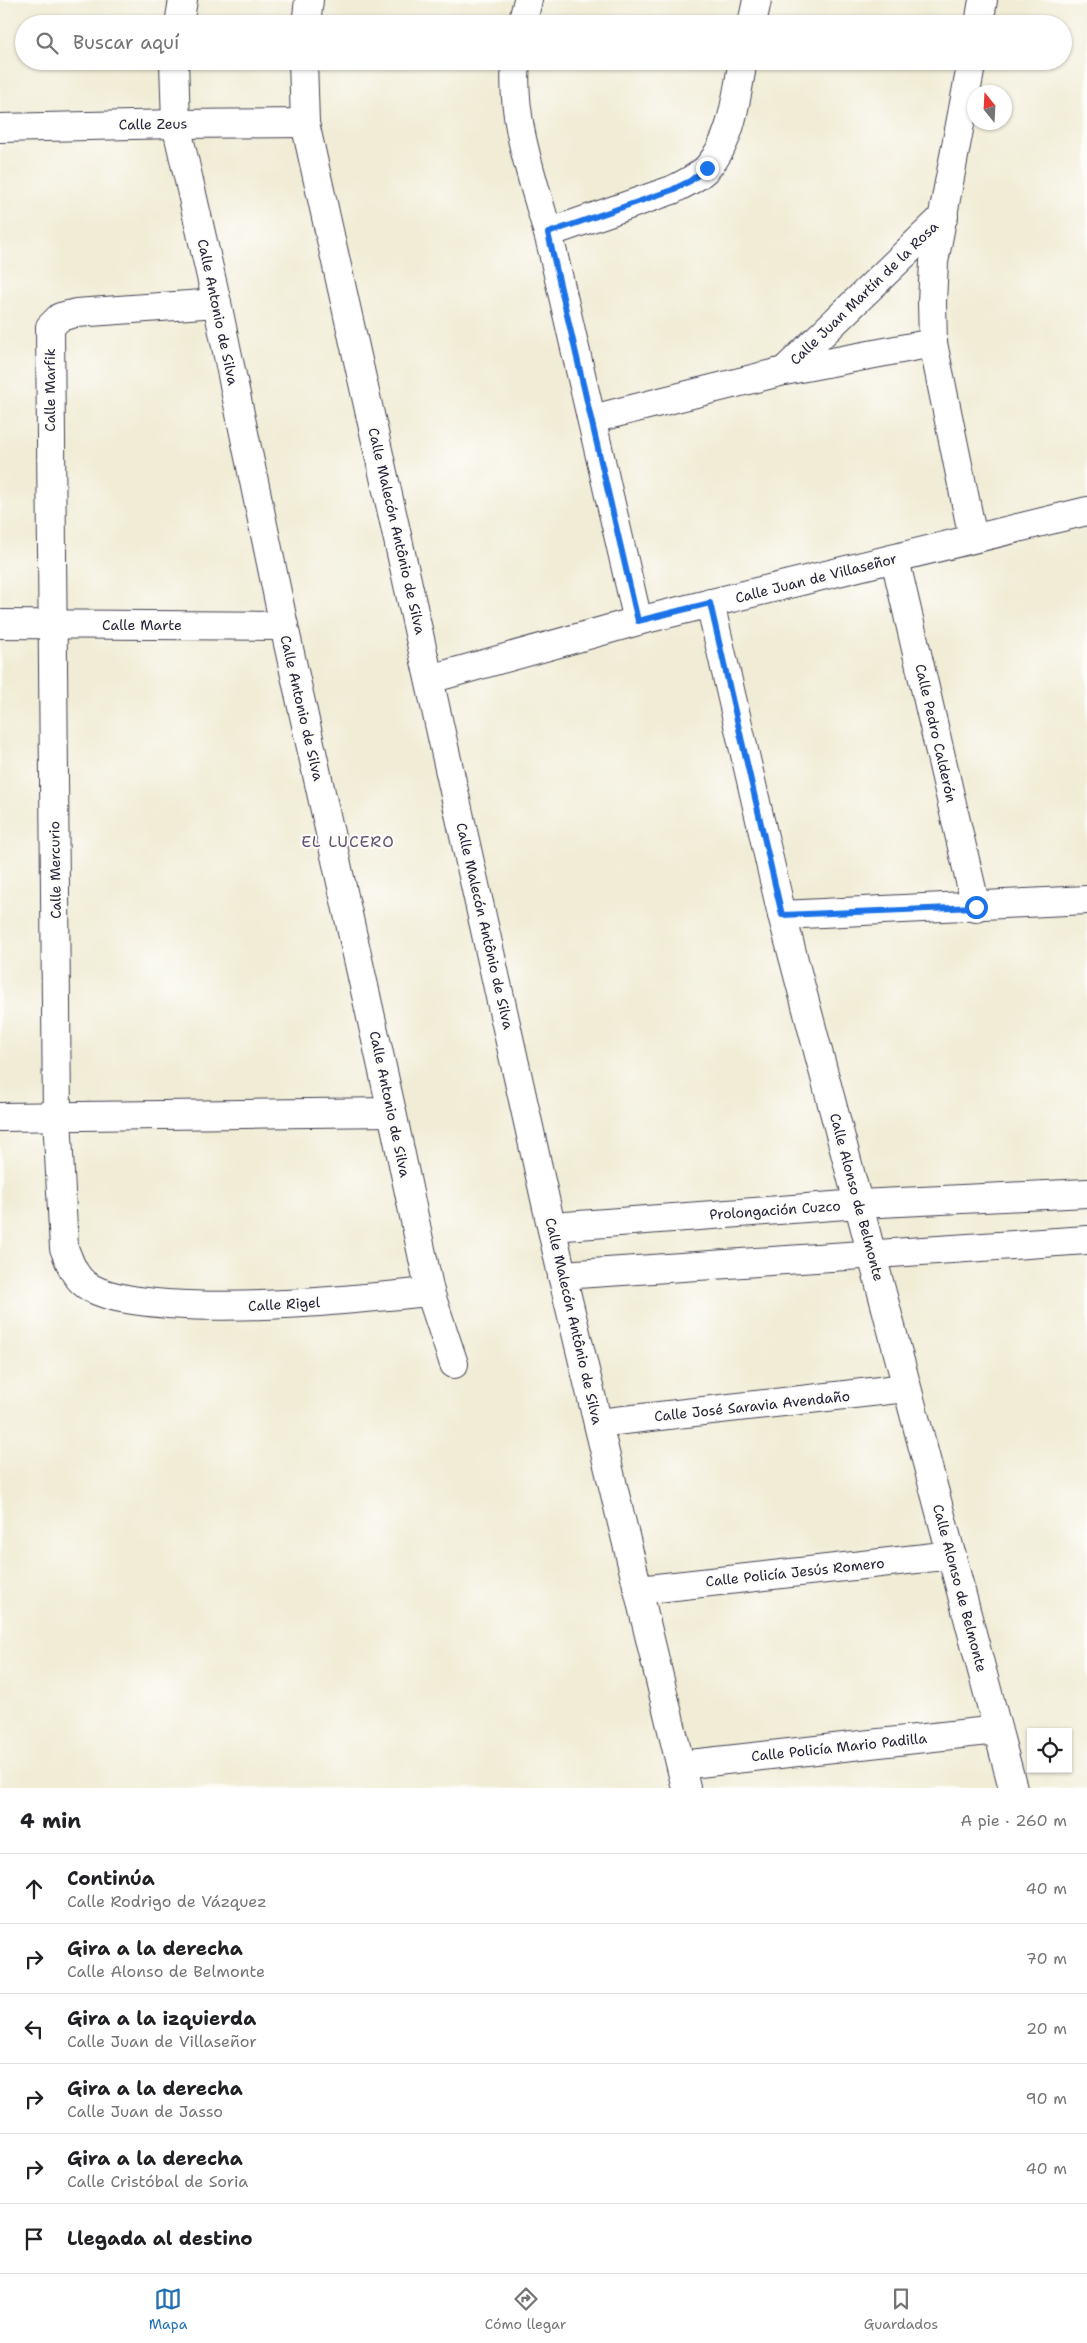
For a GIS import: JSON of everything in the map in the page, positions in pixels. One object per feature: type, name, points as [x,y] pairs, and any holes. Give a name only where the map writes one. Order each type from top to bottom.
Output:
[{"type":"street","points":[[180,15],[183,0]]},
{"type":"street","points":[[307,15],[309,0]]},
{"type":"street","points":[[524,15],[528,0]]},
{"type":"street","points":[[754,15],[757,0]]},
{"type":"street","points":[[980,15],[983,0]]},
{"type":"street","name":"Calle Antonio de Silva","points":[[176,70],[188,123],[217,303],[284,626],[430,1292],[454,1364]]},
{"type":"street","name":"Calle Malecón Antônio de Silva","points":[[302,70],[298,123],[430,679],[562,1275],[684,1776]]},
{"type":"street","points":[[515,70],[514,83],[525,151],[548,233],[638,621]]},
{"type":"street","points":[[548,233],[672,190],[690,181],[707,168],[719,153],[729,128],[741,70]]},
{"type":"street","points":[[970,70],[934,262],[933,343],[973,538]]},
{"type":"street","name":"Calle Zeus","points":[[0,128],[188,123],[298,123]]},
{"type":"street","name":"Calle Juan Martín de la Rosa","points":[[784,371],[944,216]]},
{"type":"street","name":"Calle Marfik","points":[[53,624],[50,327],[60,317],[76,312],[217,303]]},
{"type":"street","name":"Calle Juan Martín de la Rosa","points":[[592,419],[784,371],[933,343]]},
{"type":"street","name":"Calle Juan de Villaseñor","points":[[430,679],[638,621],[1087,511]]},
{"type":"street","name":"Calle Pedro Calderón","points":[[895,559],[976,907]]},
{"type":"street","name":"Calle Alonso de Belmonte","points":[[710,603],[782,915],[1013,1788]]},
{"type":"street","name":"Calle Marte","points":[[0,624],[284,626]]},
{"type":"street","name":"Calle Mercurio","points":[[53,624],[57,1117],[64,1248],[70,1264],[79,1279],[91,1288],[137,1301]]},
{"type":"street","points":[[782,915],[976,907],[1087,900]]},
{"type":"street","points":[[0,1117],[392,1112]]},
{"type":"street","name":"Prolongación Cuzco","points":[[552,1227],[859,1204],[1087,1193]]},
{"type":"street","points":[[562,1275],[1087,1240]]},
{"type":"street","name":"Calle Rigel","points":[[137,1301],[214,1307],[291,1305],[430,1292]]},
{"type":"street","name":"Calle José Saravia Avendaño","points":[[598,1423],[906,1388]]},
{"type":"street","name":"Calle Policía Jesús Romero","points":[[639,1590],[952,1555]]},
{"type":"street","name":"Calle Policía Mario Padilla","points":[[684,1776],[997,1730]]},
{"type":"district","name":"EL LUCERO","points":[[348,841]]},
{"type":"route","points":[[707,168],[690,181],[672,190],[548,233],[638,621],[710,603],[782,915],[976,907]]}]
